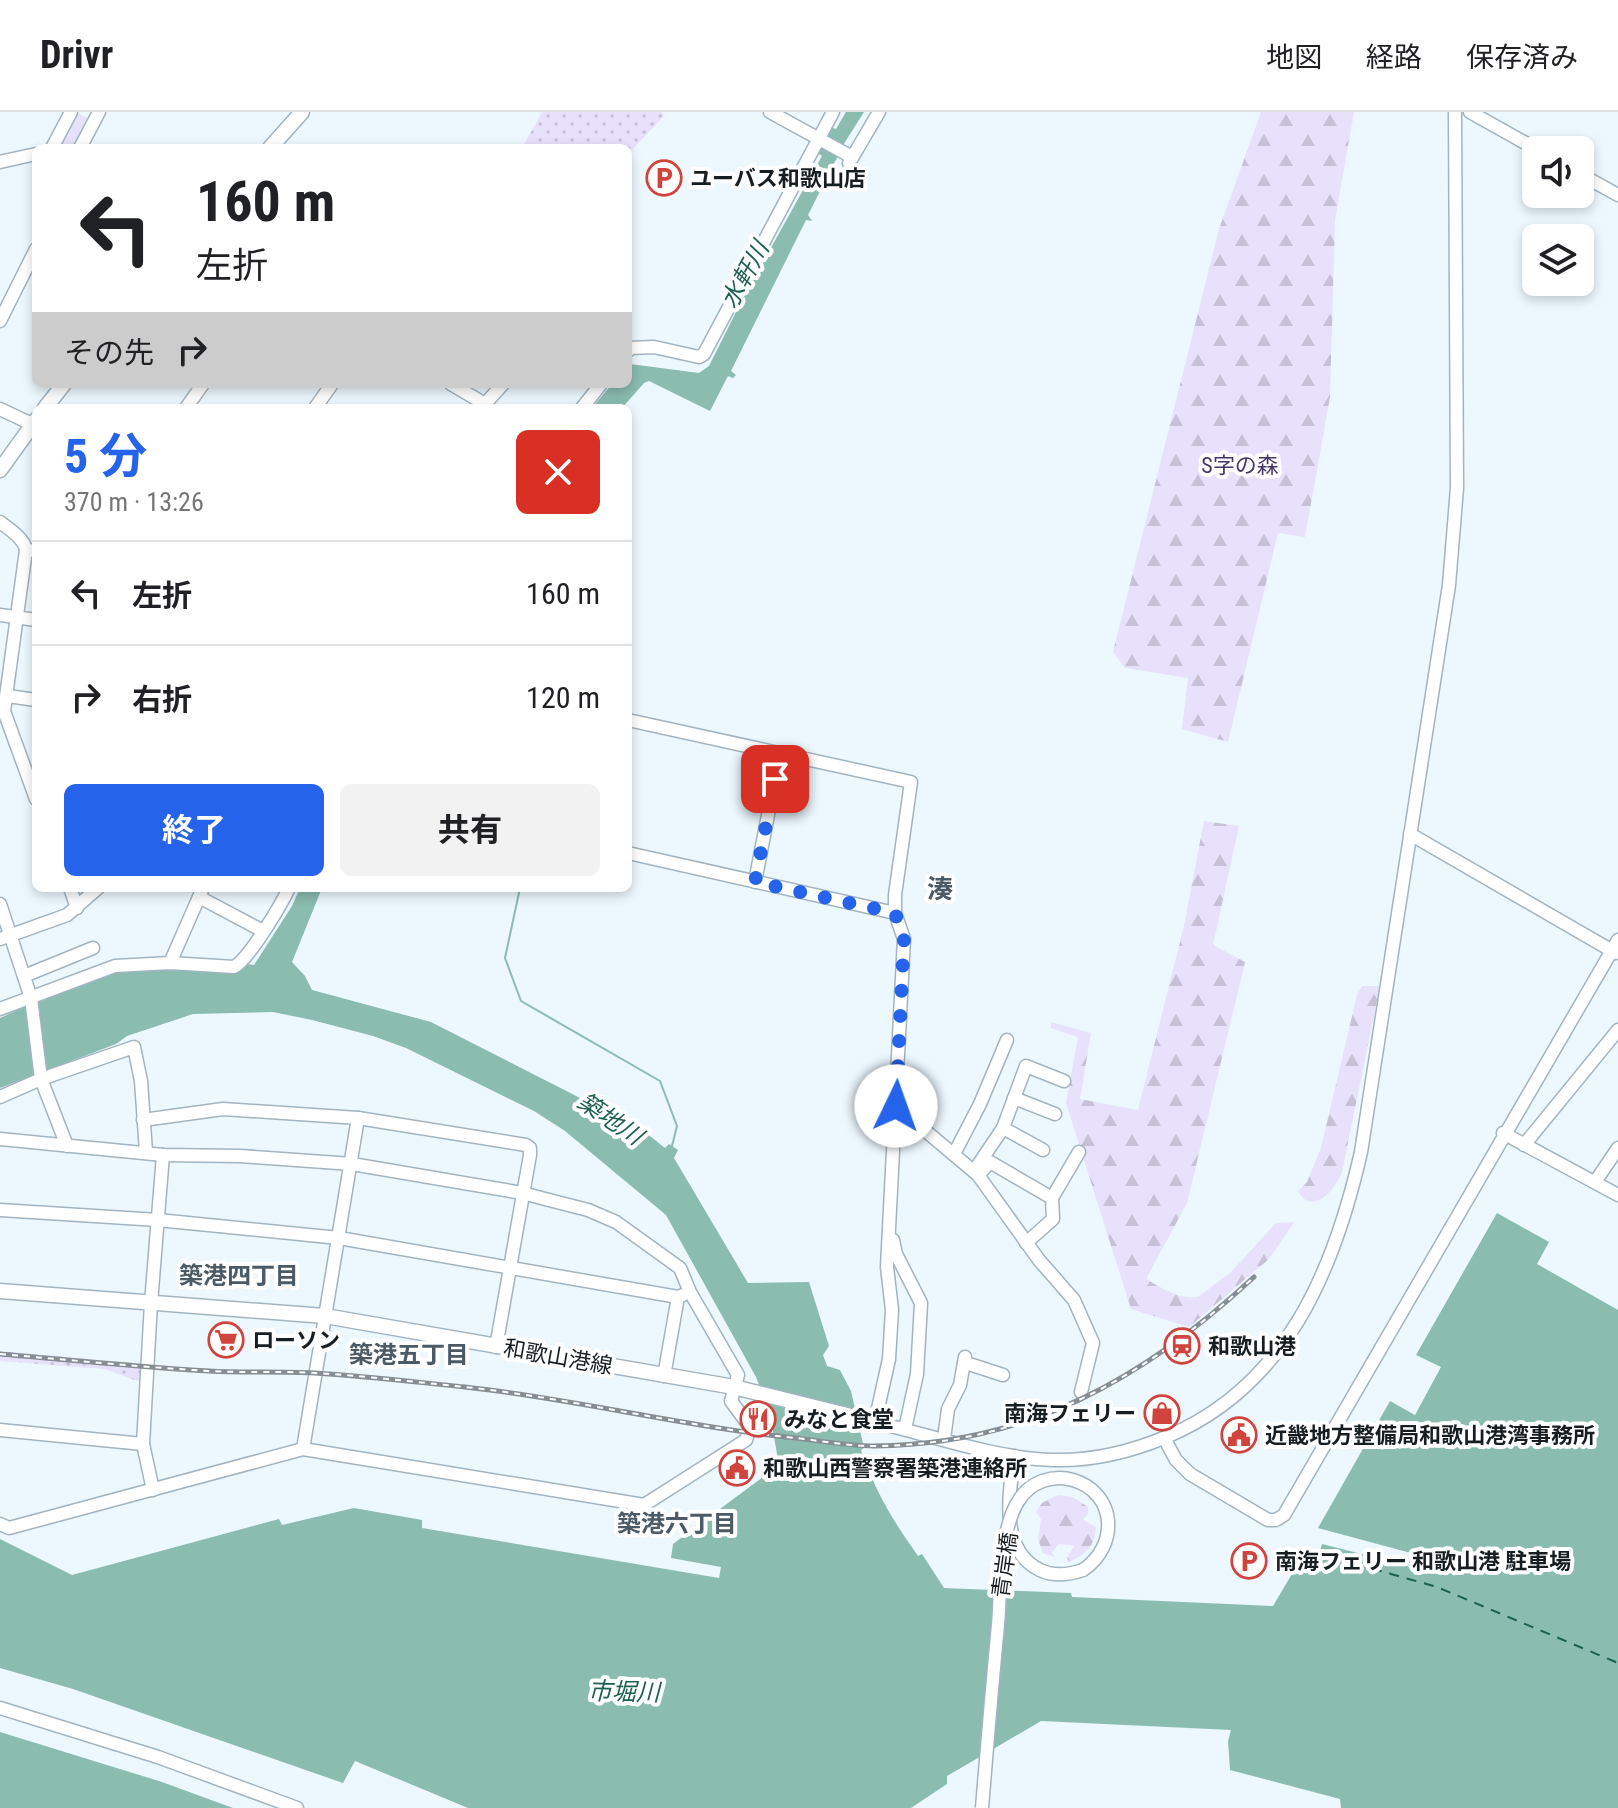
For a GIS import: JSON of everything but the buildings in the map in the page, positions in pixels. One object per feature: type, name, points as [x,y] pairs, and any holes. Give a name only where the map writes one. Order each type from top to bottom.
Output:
[{"type":"main road","points":[[274,144],[302,112]]},
{"type":"main road","points":[[48,404],[61,388]]},
{"type":"main road","points":[[0,470],[32,428]]},
{"type":"main road","name":"和歌山港線","points":[[0,1291],[325,1316],[734,1387],[868,1420]]},
{"type":"street","points":[[54,144],[71,112]]},
{"type":"street","points":[[82,144],[97,115],[83,112]]},
{"type":"street","points":[[770,112],[851,160],[879,112]]},
{"type":"street","points":[[632,348],[654,347],[699,357],[704,354],[833,112]]},
{"type":"street","points":[[632,721],[911,782],[895,913],[904,939],[887,1267],[892,1310],[889,1359],[868,1420],[1014,1456],[1054,1460],[1095,1458],[1123,1452],[1164,1438],[1219,1410],[1265,1369],[1296,1326],[1331,1253],[1361,1152],[1449,585],[1457,488],[1455,112]]},
{"type":"street","points":[[1475,113],[1522,141]]},
{"type":"street","points":[[0,162],[32,155]]},
{"type":"street","points":[[1594,182],[1618,195]]},
{"type":"street","points":[[0,321],[32,257]]},
{"type":"street","points":[[456,388],[463,393],[473,394],[485,404],[499,388]]},
{"type":"street","points":[[585,404],[598,388]]},
{"type":"street","points":[[0,409],[32,423]]},
{"type":"street","points":[[0,522],[29,549],[16,617],[8,696],[2,712],[31,775]]},
{"type":"street","points":[[0,615],[32,619]]},
{"type":"street","points":[[8,696],[32,699]]},
{"type":"street","points":[[755,882],[780,753]]},
{"type":"street","points":[[1164,1438],[1180,1464],[1197,1479],[1268,1520],[1282,1517],[1503,1133],[1616,948],[1410,834]]},
{"type":"street","points":[[632,854],[895,913]]},
{"type":"street","points":[[71,892],[77,908]]},
{"type":"street","points":[[6,937],[67,915],[94,892]]},
{"type":"street","points":[[0,1009],[31,1000],[115,966],[170,963],[234,967],[263,931],[287,892]]},
{"type":"street","points":[[170,963],[201,893],[263,931]]},
{"type":"street","points":[[0,904],[6,937],[31,1000],[41,1077],[67,1146]]},
{"type":"street","points":[[24,976],[93,948]]},
{"type":"street","points":[[1524,1145],[1618,1030]]},
{"type":"street","points":[[954,1154],[980,1104],[1007,1040]]},
{"type":"street","points":[[0,1097],[41,1077],[134,1047],[141,1081],[146,1152]]},
{"type":"street","points":[[976,1173],[1003,1128],[1027,1065],[1064,1081]]},
{"type":"street","points":[[1014,1098],[1055,1114]]},
{"type":"street","points":[[896,1106],[976,1173],[1026,1243],[1074,1300],[1092,1340],[1081,1392]]},
{"type":"street","points":[[143,1120],[223,1109],[358,1118],[526,1145],[530,1148],[530,1155],[496,1347]]},
{"type":"street","points":[[303,1449],[358,1118]]},
{"type":"street","points":[[1003,1128],[1043,1150]]},
{"type":"street","points":[[1503,1133],[1618,1195]]},
{"type":"street","points":[[0,1139],[163,1155],[240,1156],[352,1164],[522,1193],[588,1210],[616,1222],[680,1268],[684,1295],[664,1376]]},
{"type":"street","points":[[1595,1182],[1618,1148]]},
{"type":"street","points":[[1026,1243],[1053,1219],[1052,1198],[1079,1152]]},
{"type":"street","points":[[153,1490],[143,1444],[163,1155]]},
{"type":"street","points":[[976,1173],[990,1162],[1052,1198]]},
{"type":"street","points":[[0,1210],[158,1220],[339,1238],[684,1295],[738,1375],[731,1401],[750,1427],[746,1440],[644,1505],[303,1449],[9,1528],[0,1524]]},
{"type":"street","points":[[889,1225],[896,1254],[921,1303],[917,1374],[905,1429]]},
{"type":"street","points":[[944,1439],[948,1409],[960,1385],[966,1360],[1003,1375]]},
{"type":"street","points":[[0,1430],[143,1444]]},
{"type":"street","name":"青岸橋","points":[[982,1808],[1004,1550],[1015,1507],[1025,1492],[1039,1482],[1056,1478],[1081,1483],[1095,1495],[1105,1510],[1109,1525],[1105,1546],[1098,1558],[1083,1570],[1067,1575],[1046,1573],[1033,1566],[1019,1551],[1013,1538],[1009,1508],[1014,1456]]},
{"type":"street","points":[[0,1708],[158,1757],[297,1808]]},
{"type":"green space","points":[[542,112],[662,112],[664,116],[632,150],[632,144],[524,144]]},
{"type":"green space","name":"S字の森","points":[[1261,112],[1354,112],[1335,220],[1330,397],[1305,537],[1278,533],[1228,742],[1182,729],[1188,678],[1125,668],[1113,652],[1219,229]]},
{"type":"green space","points":[[78,113],[89,119],[79,144],[60,144],[74,115]]},
{"type":"green space","points":[[1204,821],[1239,826],[1213,945],[1245,962],[1187,1203],[1146,1279],[1178,1295],[1198,1297],[1231,1272],[1276,1223],[1294,1222],[1269,1259],[1189,1327],[1131,1309],[1066,1103],[1078,1037],[1051,1028],[1051,1022],[1091,1033],[1080,1099],[1138,1110],[1184,926]]},
{"type":"green space","points":[[1362,986],[1380,986],[1342,1172],[1329,1193],[1310,1202],[1298,1191],[1307,1182],[1321,1148],[1357,995]]},
{"type":"green space","points":[[0,1351],[143,1364],[141,1379],[137,1381],[105,1369],[0,1361]]},
{"type":"green space","points":[[1058,1495],[1073,1497],[1088,1507],[1088,1514],[1083,1520],[1096,1527],[1088,1549],[1069,1562],[1067,1558],[1074,1546],[1059,1544],[1052,1553],[1055,1557],[1043,1553],[1038,1539],[1041,1519],[1036,1512],[1042,1503]]},
{"type":"water","points":[[846,112],[864,112],[808,215],[812,221],[806,220],[731,371],[736,375],[733,378],[728,376],[710,411],[649,381],[626,404],[595,404],[609,388],[632,388],[632,364],[699,373],[709,366],[822,156],[816,152],[830,127],[836,129]]},
{"type":"water","points":[[298,892],[320,892],[292,962],[305,976],[312,990],[431,1022],[641,1129],[665,1148],[669,1144],[678,1150],[674,1158],[748,1283],[809,1282],[829,1346],[823,1355],[827,1366],[840,1370],[851,1391],[864,1448],[861,1450],[873,1480],[900,1530],[918,1556],[922,1554],[944,1588],[1273,1606],[1299,1562],[1319,1566],[1322,1544],[1393,1562],[1395,1557],[1400,1562],[1406,1557],[1414,1559],[1415,1566],[1422,1567],[1425,1562],[1422,1556],[1318,1528],[1390,1401],[1415,1415],[1441,1367],[1416,1355],[1497,1213],[1549,1242],[1537,1264],[1618,1310],[1618,1808],[1341,1808],[1340,1799],[1230,1770],[1228,1741],[1231,1730],[1041,1721],[947,1776],[947,1784],[911,1808],[468,1808],[355,1761],[343,1783],[73,1689],[0,1668],[0,1539],[72,1575],[279,1519],[282,1525],[354,1508],[422,1520],[422,1528],[719,1578],[721,1567],[671,1558],[673,1544],[779,1465],[770,1414],[756,1377],[666,1215],[565,1131],[534,1111],[406,1048],[373,1036],[273,1012],[193,1014],[127,1036],[116,1044],[0,1088],[0,1018],[70,987],[124,970],[143,967],[235,972],[247,964],[254,965]]},
{"type":"water","points":[[0,1732],[162,1782],[233,1808],[0,1808]]},
{"type":"waterway","points":[[519,892],[505,958],[521,1001],[660,1081],[677,1126],[672,1146]]},
{"type":"ferry route","points":[[1320,1554],[1437,1587],[1618,1663]]},
{"type":"railway","points":[[0,1354],[222,1372],[302,1372],[371,1377],[507,1392],[713,1427],[835,1443],[874,1446],[930,1443],[982,1434],[1032,1419],[1080,1399],[1126,1375],[1170,1346],[1254,1277]]},
{"type":"place","name":"ユーバス和歌山店","points":[[664,178]]},
{"type":"place","name":"ローソン","points":[[226,1340]]},
{"type":"place","name":"和歌山港","points":[[1182,1346]]},
{"type":"place","name":"南海フェリー","points":[[1162,1413]]},
{"type":"place","name":"みなと食堂","points":[[758,1419]]},
{"type":"place","name":"近畿地方整備局和歌山港湾事務所","points":[[1239,1435]]},
{"type":"place","name":"和歌山西警察署築港連絡所","points":[[737,1468]]},
{"type":"place","name":"南海フェリー 和歌山港 駐車場","points":[[1249,1561]]},
{"type":"district","name":"湊","points":[[940,889]]},
{"type":"district","name":"築港四丁目","points":[[239,1276]]},
{"type":"district","name":"築港五丁目","points":[[409,1355]]},
{"type":"district","name":"築港六丁目","points":[[677,1524]]},
{"type":"route","points":[[775,779],[755,882],[895,913],[904,939],[896,1106]]},
{"type":"water label","name":"水軒川","points":[[745,275]]},
{"type":"water label","name":"築地川","points":[[610,1119]]},
{"type":"water label","name":"市堀川","points":[[624,1692]]}]
